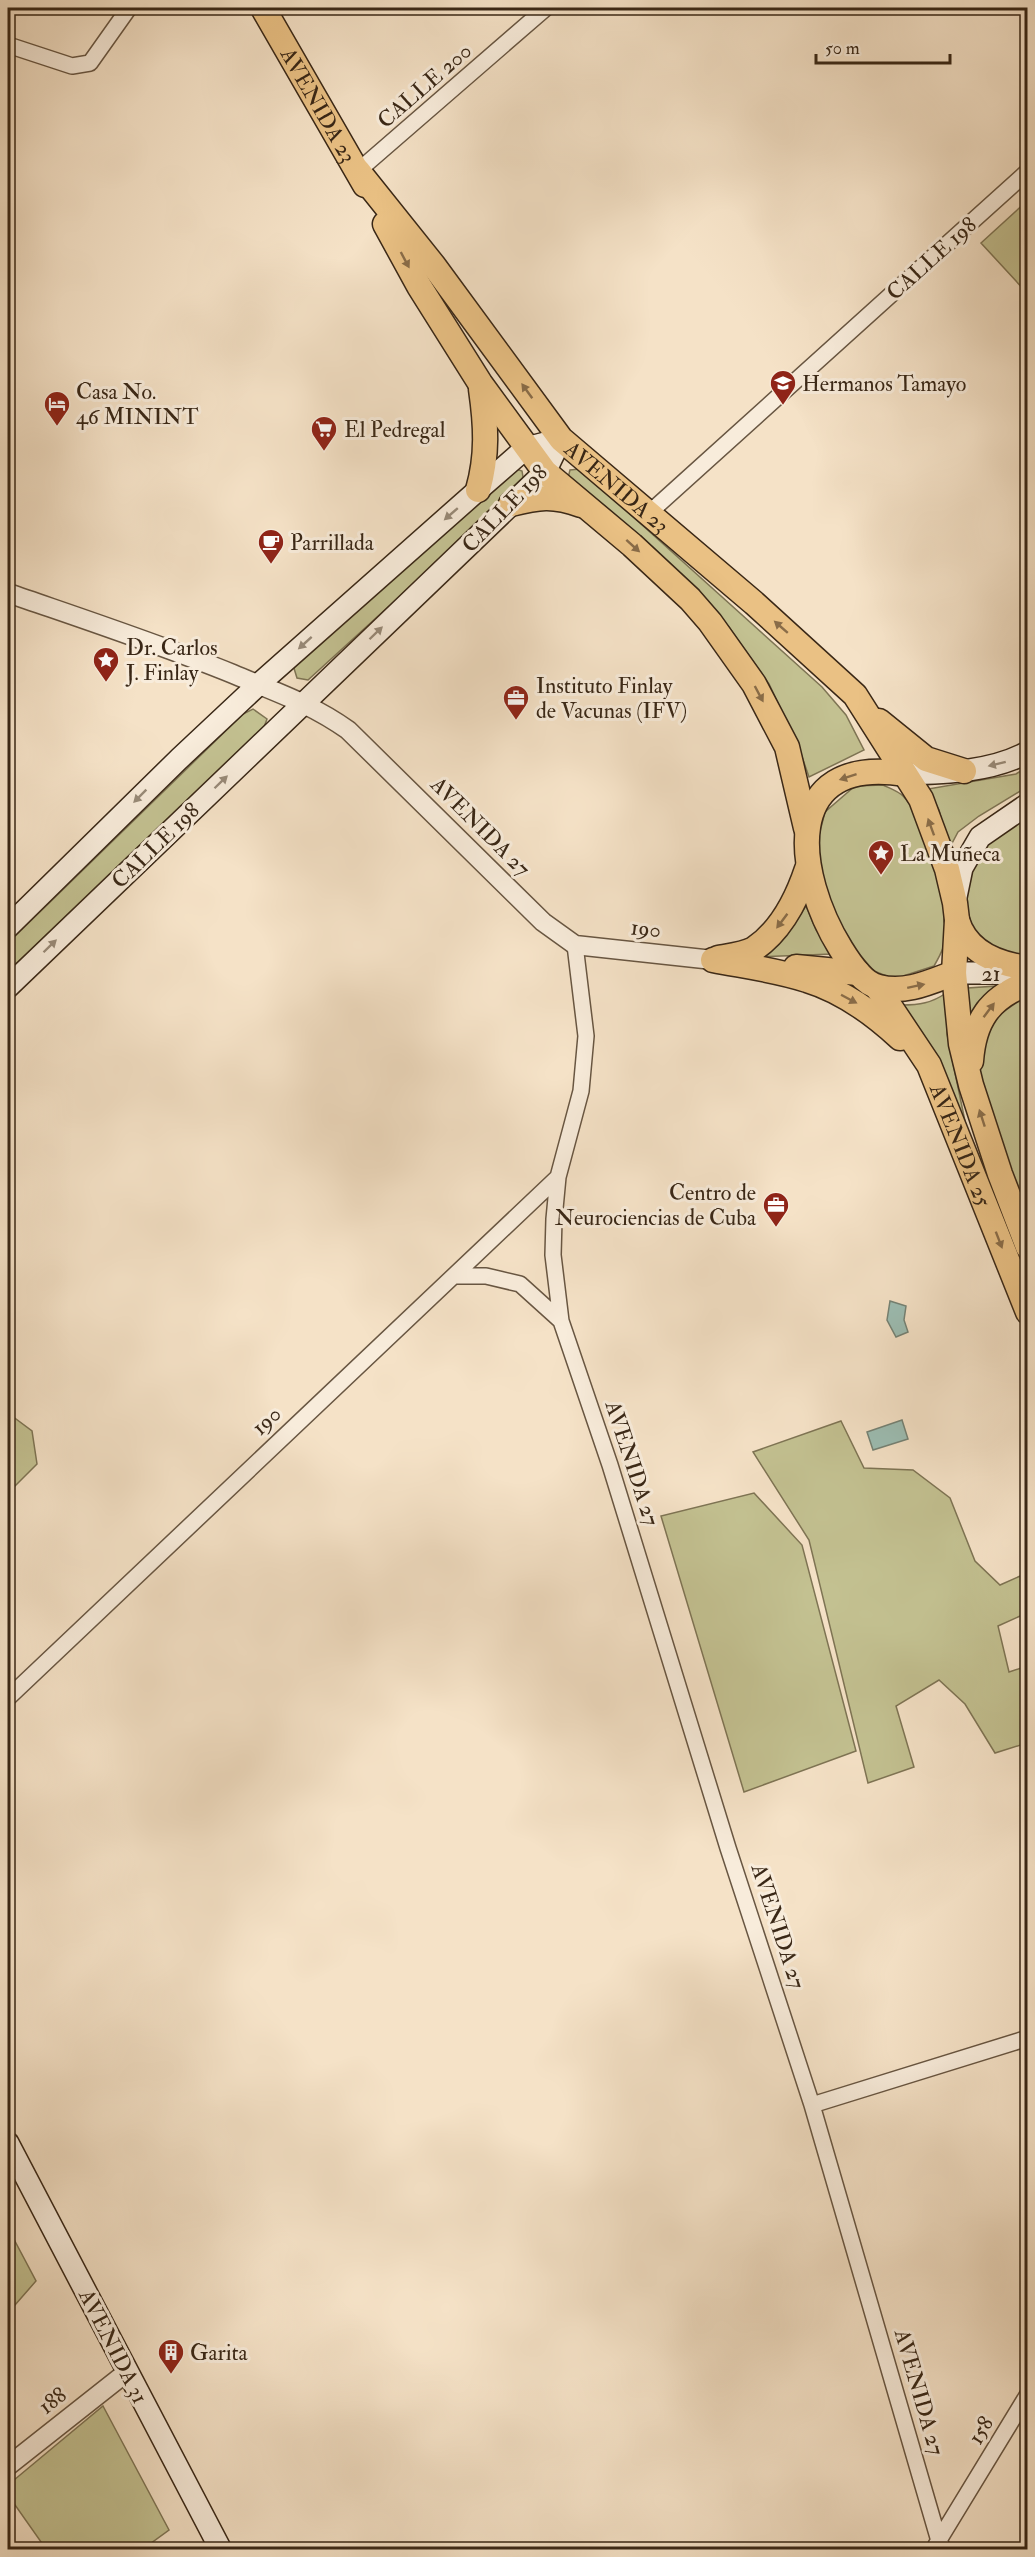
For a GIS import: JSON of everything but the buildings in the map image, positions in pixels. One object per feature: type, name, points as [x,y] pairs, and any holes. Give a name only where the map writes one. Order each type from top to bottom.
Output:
[{"type":"main road","name":"AVENIDA 23","points":[[263,8],[358,171],[418,286],[480,383],[526,448],[545,472],[589,508],[690,599],[710,622],[754,684],[787,747],[806,828]]},
{"type":"main road","name":"AVENIDA 23","points":[[358,171],[434,266],[561,438],[754,603],[855,695],[905,774]]},
{"type":"main road","points":[[478,490],[485,468],[487,441],[480,383]]},
{"type":"main road","name":"CALLE 198","points":[[8,927],[259,684],[478,490],[526,448],[561,438]]},
{"type":"main road","name":"CALLE 198","points":[[8,987],[545,472],[561,438]]},
{"type":"main road","points":[[511,504],[542,497],[566,500],[589,508]]},
{"type":"main road","points":[[855,695],[884,726],[926,759],[964,771]]},
{"type":"main road","points":[[868,980],[825,923],[807,869],[806,828],[823,794],[835,781],[857,774],[881,770],[905,774],[964,771],[1013,760],[1028,752]]},
{"type":"main road","points":[[905,774],[921,799],[947,868],[962,936],[978,951],[998,960],[1028,968]]},
{"type":"main road","points":[[712,960],[918,987],[954,973],[956,911],[962,868],[980,837],[1028,804]]},
{"type":"main road","points":[[712,960],[753,950],[780,924],[798,896],[807,869]]},
{"type":"main road","points":[[712,960],[808,980],[851,999],[878,1018],[930,1065]]},
{"type":"main road","name":"AVENIDA 25","points":[[954,973],[961,1044],[971,1085],[1000,1174],[1028,1247]]},
{"type":"main road","name":"21","points":[[954,973],[1028,973]]},
{"type":"main road","name":"AVENIDA 25","points":[[868,980],[930,1065],[1028,1311]]},
{"type":"main road","points":[[971,1085],[973,1041],[978,1025],[998,998],[1028,983]]},
{"type":"main road","name":"AVENIDA 31","points":[[8,2143],[221,2550]]},
{"type":"street","points":[[8,45],[72,66],[90,63],[129,8]]},
{"type":"street","name":"CALLE 200","points":[[358,171],[546,8]]},
{"type":"street","name":"CALLE 198","points":[[648,514],[1028,171]]},
{"type":"street","name":"AVENIDA 27","points":[[8,593],[189,655],[304,702],[348,730],[543,922],[575,945],[586,1036],[581,1091],[558,1177],[553,1256],[561,1321],[610,1465],[725,1836],[812,2105],[939,2547]]},
{"type":"street","name":"190","points":[[575,945],[712,960]]},
{"type":"street","name":"190","points":[[8,1698],[558,1177]]},
{"type":"street","name":"AVENIDA 27","points":[[454,1276],[486,1276],[520,1284],[561,1321]]},
{"type":"street","points":[[812,2105],[1028,2038]]},
{"type":"street","name":"188","points":[[8,2466],[127,2372]]},
{"type":"street","name":"158","points":[[939,2547],[1028,2394]]},
{"type":"shaded area","points":[[1027,201],[1027,293],[981,243]]},
{"type":"shaded area","points":[[516,469],[522,471],[524,483],[308,680],[297,678],[293,665]]},
{"type":"shaded area","points":[[580,469],[822,687],[846,715],[864,750],[809,777],[799,748],[769,684],[729,627],[568,478],[570,470]]},
{"type":"shaded area","points":[[253,709],[267,719],[264,727],[8,972],[8,943],[243,714]]},
{"type":"shaded area","points":[[1027,767],[1027,787],[979,816],[958,832],[949,849],[939,810],[928,789],[1016,774]]},
{"type":"shaded area","points":[[883,785],[903,796],[918,820],[938,878],[947,927],[943,948],[934,966],[894,979],[874,971],[851,945],[825,901],[815,851],[825,812],[855,786]]},
{"type":"shaded area","points":[[1027,804],[1027,968],[962,936],[962,868]]},
{"type":"shaded area","points":[[806,906],[816,930],[832,954],[756,957],[786,935]]},
{"type":"shaded area","points":[[997,986],[977,1003],[967,1025],[968,988]]},
{"type":"shaded area","points":[[946,993],[947,1034],[966,1126],[935,1054],[902,1005],[925,1003]]},
{"type":"shaded area","points":[[1019,1001],[1027,1001],[1027,1213],[995,1130],[979,1075],[983,1047],[996,1017]]},
{"type":"shaded area","points":[[8,1413],[32,1431],[37,1464],[8,1493]]},
{"type":"shaded area","points":[[841,1421],[864,1468],[913,1470],[950,1498],[975,1561],[1000,1585],[1027,1573],[1027,1613],[998,1626],[1009,1672],[1027,1666],[1027,1743],[995,1753],[965,1704],[939,1680],[896,1706],[914,1767],[868,1783],[809,1540],[753,1452]]},
{"type":"shaded area","points":[[754,1493],[802,1545],[856,1751],[744,1792],[661,1516]]},
{"type":"shaded area","points":[[8,2228],[36,2281],[8,2313]]},
{"type":"shaded area","points":[[103,2406],[169,2530],[143,2549],[46,2549],[8,2495],[8,2485]]},
{"type":"water","points":[[890,1301],[906,1306],[904,1320],[908,1332],[896,1337],[887,1320]]},
{"type":"water","points":[[902,1420],[908,1439],[873,1450],[867,1432]]},
{"type":"place","name":"Hermanos Tamayo","points":[[783,406]]},
{"type":"place","name":"Casa No. 46 MININT","points":[[57,427]]},
{"type":"place","name":"El Pedregal","points":[[324,452]]},
{"type":"place","name":"Parrillada","points":[[271,565]]},
{"type":"place","name":"Dr. Carlos J. Finlay","points":[[106,683]]},
{"type":"place","name":"Instituto Finlay de Vacunas (IFV)","points":[[516,721]]},
{"type":"place","name":"La Muñeca","points":[[881,876]]},
{"type":"place","name":"Centro de Neurociencias de Cuba","points":[[776,1228]]},
{"type":"place","name":"Garita","points":[[171,2375]]}]
